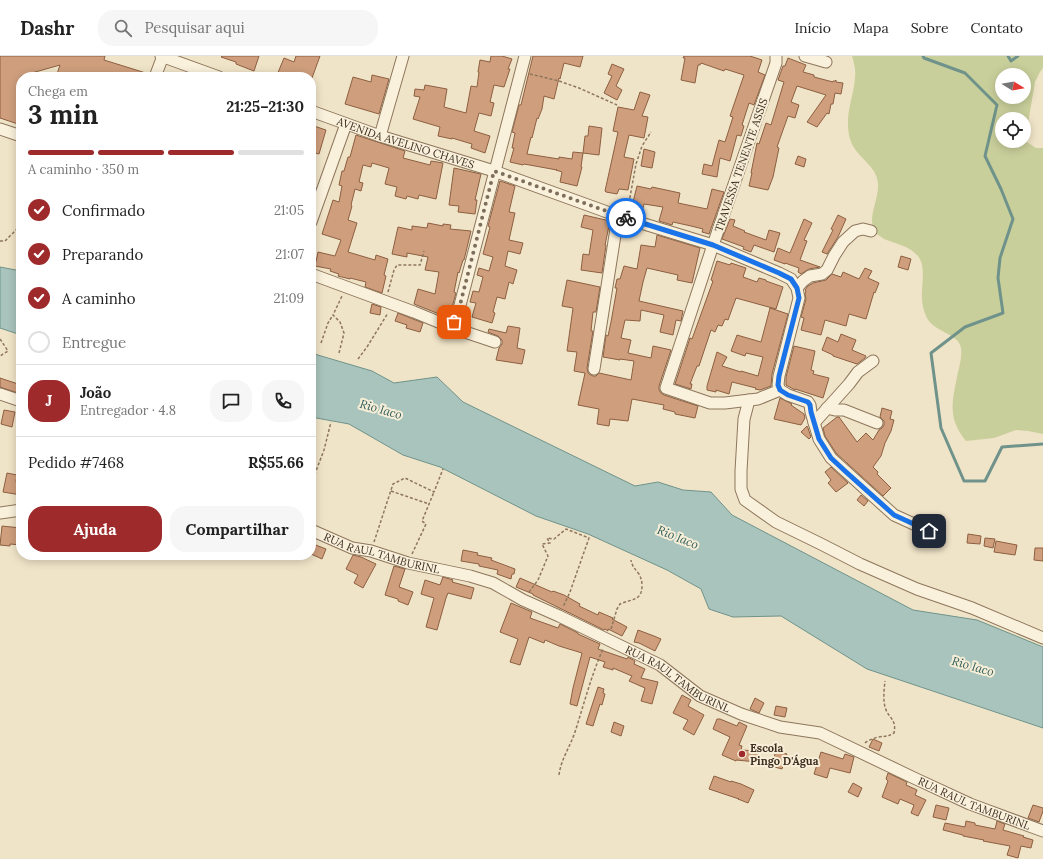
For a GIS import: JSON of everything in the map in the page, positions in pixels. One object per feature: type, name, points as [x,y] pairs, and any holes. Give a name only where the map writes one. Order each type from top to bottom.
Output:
[{"type":"street","points":[[157,72],[162,56],[205,72]]},
{"type":"street","points":[[380,136],[403,56]]},
{"type":"street","points":[[453,328],[525,56]]},
{"type":"street","name":"TRAVESSA TENENTE ASSIS","points":[[749,400],[710,403],[666,388],[713,245],[776,63],[776,56]]},
{"type":"street","points":[[805,56],[826,62]]},
{"type":"street","name":"AVENIDA AVELINO CHAVES","points":[[316,113],[380,136],[494,171],[622,217],[713,245],[791,279],[797,288]]},
{"type":"street","points":[[316,208],[346,124]]},
{"type":"street","points":[[0,129],[16,134]]},
{"type":"street","points":[[594,369],[622,217]]},
{"type":"street","points":[[871,230],[864,229],[855,231],[843,242],[827,270],[822,274],[810,276],[797,288],[799,298],[778,385],[780,390],[788,395],[808,402],[819,439],[831,458],[894,515],[929,531]]},
{"type":"street","points":[[316,276],[453,328],[496,342]]},
{"type":"street","points":[[814,422],[858,372],[873,361]]},
{"type":"street","points":[[780,390],[758,399],[749,400],[744,419],[741,471],[741,489],[745,500],[776,522],[860,564],[917,589],[972,608],[1043,638]]},
{"type":"street","points":[[0,394],[16,399]]},
{"type":"street","points":[[827,408],[844,410],[877,423]]},
{"type":"street","points":[[0,513],[16,511]]},
{"type":"street","name":"RUA RAUL TAMBURINL","points":[[316,532],[352,548],[371,551],[408,563],[470,576],[494,583],[523,600],[608,639],[660,665],[700,696],[741,714],[780,727],[820,733],[970,804],[1043,831]]},
{"type":"path","points":[[521,72],[559,81],[596,95],[617,105]]},
{"type":"path","points":[[622,217],[642,146],[651,132]]},
{"type":"path","points":[[0,241],[5,240],[16,230]]},
{"type":"path","points":[[358,359],[367,347],[390,303],[394,270],[397,265],[420,265],[424,251]]},
{"type":"path","points":[[321,343],[328,323],[346,288]]},
{"type":"path","points":[[333,315],[340,322],[344,333],[339,353]]},
{"type":"path","points":[[0,339],[8,351],[0,356]]},
{"type":"path","points":[[316,471],[324,450],[331,422]]},
{"type":"path","points":[[408,563],[426,524],[422,521],[443,469]]},
{"type":"path","points":[[371,551],[393,484],[405,478],[434,492]]},
{"type":"path","points":[[390,491],[429,504]]},
{"type":"path","points":[[523,600],[538,580],[548,556],[542,544],[550,543],[547,538],[554,539],[566,529],[589,538],[570,592],[559,616]]},
{"type":"path","points":[[559,775],[563,760],[575,734],[594,672],[613,626],[617,609],[620,604],[635,600],[640,595],[642,580],[632,565],[631,560]]},
{"type":"path","points":[[862,753],[866,742],[894,733],[895,727],[885,708],[884,681]]},
{"type":"green space","points":[[852,56],[1043,56],[1043,68],[1035,82],[1030,112],[995,112],[995,148],[1031,148],[1031,145],[1036,148],[1043,148],[1043,434],[1016,430],[994,438],[966,441],[960,432],[953,416],[954,391],[961,357],[961,348],[959,343],[956,339],[934,326],[926,316],[922,301],[923,270],[920,259],[917,255],[910,249],[884,239],[874,232],[872,220],[877,197],[877,178],[872,168],[856,151],[848,131],[855,66]]},
{"type":"water","points":[[0,267],[16,270],[16,333],[0,328]]},
{"type":"water","name":"Rio Iaco","points":[[316,354],[372,371],[394,383],[437,377],[463,402],[635,486],[658,482],[683,490],[711,492],[732,515],[913,610],[977,620],[1043,647],[1043,728],[867,669],[781,616],[733,617],[709,609],[701,589],[667,570],[588,534],[536,516],[440,467],[403,455],[349,424],[316,418]]},
{"type":"building","points":[[0,56],[105,56],[104,60],[143,72],[58,72],[60,65],[35,72],[16,72],[16,123],[0,118]]},
{"type":"building","points":[[259,56],[254,71],[236,64],[236,62],[221,57]]},
{"type":"building","points":[[296,56],[320,56],[314,72],[278,72],[284,58],[294,62]]},
{"type":"building","points":[[491,56],[502,56],[512,59],[504,87],[494,85],[490,102],[494,103],[491,116],[479,113],[474,131],[490,136],[485,153],[471,148],[472,144],[452,138],[438,136],[440,127],[413,119],[420,97],[414,96],[415,89],[424,90],[425,85],[447,89],[444,107],[466,113],[471,86],[477,87],[480,60],[490,62]]},
{"type":"building","points":[[533,56],[583,56],[580,67],[564,63],[554,99],[544,96],[542,109],[538,119],[537,118],[527,154],[559,159],[559,157],[572,159],[573,152],[583,153],[582,167],[577,186],[560,182],[562,172],[557,170],[510,162],[514,148],[512,148],[515,133],[512,132],[519,105],[521,105]]},
{"type":"building","points":[[684,56],[750,56],[762,60],[758,72],[765,75],[754,105],[749,103],[742,125],[744,126],[741,136],[737,135],[730,161],[720,158],[717,177],[702,174],[704,164],[712,166],[719,140],[725,142],[733,117],[730,116],[744,75],[725,69],[724,71],[701,63],[698,65],[695,83],[681,80],[685,58],[683,58]]},
{"type":"building","points":[[788,58],[806,65],[803,72],[814,75],[814,77],[833,82],[836,80],[836,82],[843,83],[841,94],[835,93],[829,114],[827,113],[817,127],[807,122],[826,95],[797,86],[791,102],[799,105],[795,118],[788,116],[777,147],[779,148],[773,177],[768,190],[749,186],[757,143],[759,144],[766,123],[771,125],[784,82],[778,80],[783,66],[785,66]]},
{"type":"building","points":[[612,64],[624,69],[616,86],[622,90],[617,100],[604,93],[612,76],[608,74]]},
{"type":"building","points":[[372,75],[389,79],[379,114],[345,104],[353,77],[371,82]]},
{"type":"building","points":[[640,92],[650,95],[642,116],[648,117],[644,138],[629,135],[624,157],[634,159],[628,190],[619,189],[617,194],[606,192],[618,132],[613,131],[618,107],[634,110]]},
{"type":"building","points":[[589,126],[602,128],[599,155],[583,153],[585,136],[588,136]]},
{"type":"building","points":[[316,127],[326,130],[319,154],[316,153]]},
{"type":"building","points":[[356,135],[405,151],[403,158],[430,165],[431,161],[443,163],[436,199],[419,195],[418,199],[407,196],[406,199],[395,196],[397,187],[385,184],[389,168],[372,163],[371,167],[363,165],[359,182],[363,183],[361,191],[355,189],[348,220],[357,223],[348,252],[375,260],[376,255],[388,259],[382,293],[365,287],[366,282],[338,276],[339,274],[330,271],[331,269],[316,266],[318,252],[335,256],[341,240],[322,234],[333,200],[339,202],[342,186],[339,185],[342,171],[344,171],[348,157],[350,157]]},
{"type":"building","points":[[644,149],[655,152],[652,168],[641,166]]},
{"type":"building","points":[[798,156],[806,159],[804,167],[795,164]]},
{"type":"building","points":[[454,168],[481,174],[475,200],[477,200],[475,214],[458,212],[459,206],[449,205]]},
{"type":"building","points":[[500,181],[515,186],[509,212],[515,213],[509,240],[523,243],[520,254],[508,251],[505,266],[517,270],[513,284],[509,282],[505,299],[497,297],[492,323],[472,317],[476,303],[470,302],[473,291],[479,292],[483,277],[477,275],[479,268],[489,271],[493,257],[483,254],[490,227],[488,226]]},
{"type":"building","points":[[637,186],[651,189],[652,187],[680,193],[678,203],[707,209],[712,189],[724,192],[709,234],[702,232],[703,229],[673,222],[672,225],[659,221],[663,207],[644,204],[642,212],[631,210]]},
{"type":"building","points":[[584,215],[610,221],[605,245],[602,273],[581,270],[583,254],[589,255],[593,230],[581,227]]},
{"type":"building","points":[[838,215],[846,219],[838,237],[827,254],[822,252],[833,230],[831,229]]},
{"type":"building","points":[[730,219],[735,220],[733,226],[745,231],[744,232],[766,240],[769,230],[780,233],[774,252],[754,245],[751,252],[743,249],[744,247],[722,239]]},
{"type":"building","points":[[804,219],[812,223],[804,240],[807,241],[800,260],[820,267],[809,269],[801,274],[798,272],[799,268],[774,260],[778,248],[790,253]]},
{"type":"building","points":[[428,223],[443,226],[443,224],[451,225],[450,229],[471,231],[464,260],[459,273],[458,272],[454,292],[456,293],[449,318],[414,304],[418,289],[435,294],[439,272],[425,270],[428,257],[407,253],[407,257],[392,254],[398,227],[412,230],[412,226],[427,228]]},
{"type":"building","points":[[657,235],[700,248],[692,283],[677,280],[678,275],[647,268],[643,282],[639,301],[683,311],[681,321],[676,320],[673,335],[660,332],[664,315],[641,310],[640,321],[625,320],[621,338],[631,340],[628,353],[651,358],[653,346],[671,350],[659,390],[664,395],[698,406],[695,418],[675,414],[675,412],[663,409],[664,405],[632,399],[628,421],[610,419],[609,426],[597,424],[599,409],[578,405],[585,373],[574,371],[577,352],[567,351],[573,308],[562,306],[567,280],[600,287],[596,312],[593,312],[591,331],[593,331],[587,368],[589,374],[596,376],[599,373],[631,380],[634,361],[603,357],[606,335],[608,336],[611,322],[617,288],[615,288],[617,279],[620,279],[624,266],[637,269],[641,245],[655,247]]},
{"type":"building","points":[[901,256],[911,259],[908,270],[898,267]]},
{"type":"building","points":[[717,261],[730,265],[731,263],[746,268],[743,277],[757,282],[759,278],[783,287],[776,309],[736,298],[728,320],[725,319],[722,326],[718,325],[715,332],[711,330],[699,366],[697,366],[690,384],[692,384],[691,389],[675,384],[690,338],[692,339],[713,281],[711,280]]},
{"type":"building","points":[[865,268],[872,271],[868,278],[879,283],[875,293],[874,292],[866,319],[849,314],[846,326],[825,320],[821,335],[801,330],[804,318],[801,317],[806,299],[805,290],[808,286],[813,283],[826,280],[832,274],[841,277],[843,272],[859,279]]},
{"type":"building","points":[[372,304],[381,307],[380,315],[370,313]]},
{"type":"building","points":[[770,308],[788,314],[772,374],[771,386],[760,390],[732,382],[729,394],[716,390],[716,392],[707,390],[717,352],[727,357],[722,366],[758,376],[763,357],[746,353],[745,356],[731,351],[737,335],[761,342]]},
{"type":"building","points":[[398,313],[423,323],[420,332],[406,328],[407,325],[395,321]]},
{"type":"building","points":[[508,326],[520,328],[517,348],[525,350],[522,364],[496,360],[502,340],[498,336],[488,332],[489,329],[506,333]]},
{"type":"building","points":[[841,334],[856,340],[852,350],[866,356],[857,364],[833,356],[822,350],[827,337],[838,342]]},
{"type":"building","points":[[794,346],[815,351],[811,370],[814,371],[813,374],[829,378],[823,398],[795,390],[786,385],[786,377]]},
{"type":"building","points":[[0,378],[16,383],[16,392],[0,387]]},
{"type":"building","points":[[780,398],[792,404],[791,405],[804,414],[805,418],[801,425],[774,419]]},
{"type":"building","points":[[882,408],[892,411],[890,419],[894,420],[881,456],[873,467],[878,472],[877,474],[891,488],[883,496],[836,453],[825,436],[823,428],[839,417],[857,442],[866,433],[873,440],[884,425],[884,421],[880,417]]},
{"type":"building","points":[[4,410],[15,412],[12,427],[1,424]]},
{"type":"building","points":[[807,426],[811,437],[809,439],[801,432]]},
{"type":"building","points":[[831,467],[848,483],[836,492],[828,483],[831,480],[825,472]]},
{"type":"building","points":[[7,473],[16,475],[16,494],[3,492]]},
{"type":"building","points":[[861,495],[868,501],[864,506],[857,500]]},
{"type":"building","points":[[2,526],[16,527],[16,545],[10,544],[10,546],[0,545]]},
{"type":"building","points":[[968,534],[981,536],[980,544],[967,543]]},
{"type":"building","points":[[985,538],[995,539],[993,548],[984,546]]},
{"type":"building","points":[[996,541],[1017,545],[1015,555],[994,552]]},
{"type":"building","points":[[316,545],[326,549],[322,559],[316,556]]},
{"type":"building","points":[[1035,548],[1043,548],[1043,561],[1034,560]]},
{"type":"building","points":[[463,550],[492,558],[491,560],[515,569],[514,574],[512,574],[511,579],[497,574],[498,570],[479,566],[479,564],[461,561]]},
{"type":"building","points":[[353,555],[376,564],[363,588],[354,583],[358,575],[346,569]]},
{"type":"building","points":[[394,566],[405,569],[399,587],[413,592],[408,605],[398,601],[398,599],[385,595]]},
{"type":"building","points":[[443,577],[453,580],[452,582],[474,588],[471,599],[448,593],[437,630],[426,627],[434,598],[421,594],[425,580],[440,585]]},
{"type":"building","points":[[520,578],[552,592],[553,591],[564,595],[580,604],[579,606],[598,615],[599,612],[613,618],[612,619],[627,627],[622,636],[608,629],[608,631],[605,629],[604,630],[516,587]]},
{"type":"building","points":[[511,603],[532,612],[530,618],[558,628],[560,624],[600,644],[598,649],[627,659],[628,657],[635,661],[634,664],[645,669],[641,678],[658,682],[652,704],[641,701],[645,688],[629,681],[632,676],[613,668],[613,670],[603,667],[605,662],[590,657],[577,706],[570,704],[582,653],[545,640],[544,643],[529,637],[520,665],[510,662],[518,639],[500,632]]},
{"type":"building","points":[[638,630],[661,639],[655,651],[634,642]]},
{"type":"building","points":[[598,687],[604,689],[603,693],[605,694],[593,726],[586,724]]},
{"type":"building","points":[[682,695],[691,700],[688,706],[704,715],[694,735],[683,729],[688,720],[673,713]]},
{"type":"building","points":[[755,698],[764,703],[759,713],[750,709]]},
{"type":"building","points":[[776,706],[787,708],[785,717],[774,715]]},
{"type":"building","points":[[717,719],[737,726],[739,722],[747,726],[739,745],[742,746],[741,750],[758,751],[757,762],[736,761],[722,755],[730,737],[713,729]]},
{"type":"building","points":[[614,722],[624,726],[621,736],[611,732]]},
{"type":"building","points":[[873,739],[882,743],[879,751],[869,747]]},
{"type":"building","points":[[776,751],[787,754],[782,769],[771,766]]},
{"type":"building","points":[[821,752],[843,759],[845,754],[854,757],[850,773],[830,768],[827,778],[814,774]]},
{"type":"building","points":[[888,773],[907,782],[906,785],[917,790],[915,795],[926,800],[918,816],[911,813],[914,805],[900,799],[898,804],[882,797],[888,781],[886,779]]},
{"type":"building","points":[[714,776],[741,784],[754,790],[748,803],[709,789]]},
{"type":"building","points":[[853,783],[862,788],[858,797],[848,792]]},
{"type":"building","points":[[936,805],[949,808],[946,820],[933,817]]},
{"type":"building","points":[[1033,805],[1043,808],[1039,822],[1028,818]]},
{"type":"building","points":[[966,821],[975,823],[975,825],[995,829],[997,821],[1005,824],[1003,830],[1033,840],[1031,848],[1021,846],[1018,858],[1007,855],[1010,846],[983,841],[984,840],[943,830],[945,823],[965,827]]},
{"type":"waterway","points":[[923,56],[924,58],[965,73],[997,105],[985,156],[1001,189],[1013,219],[1000,258],[998,278],[1003,313],[965,327],[931,353],[941,428],[964,481],[985,481],[1002,447],[1043,444]]},
{"type":"waterway","points":[[1008,56],[1011,61],[1018,56]]},
{"type":"way so far","points":[[454,322],[459,309],[494,171],[626,218]]},
{"type":"place","name":"Escola Pingo D'Água","points":[[742,754]]},
{"type":"route","points":[[626,218],[713,245],[791,279],[797,288],[799,298],[779,376],[778,385],[780,390],[788,395],[808,402],[819,439],[831,458],[894,515],[929,531]]}]
